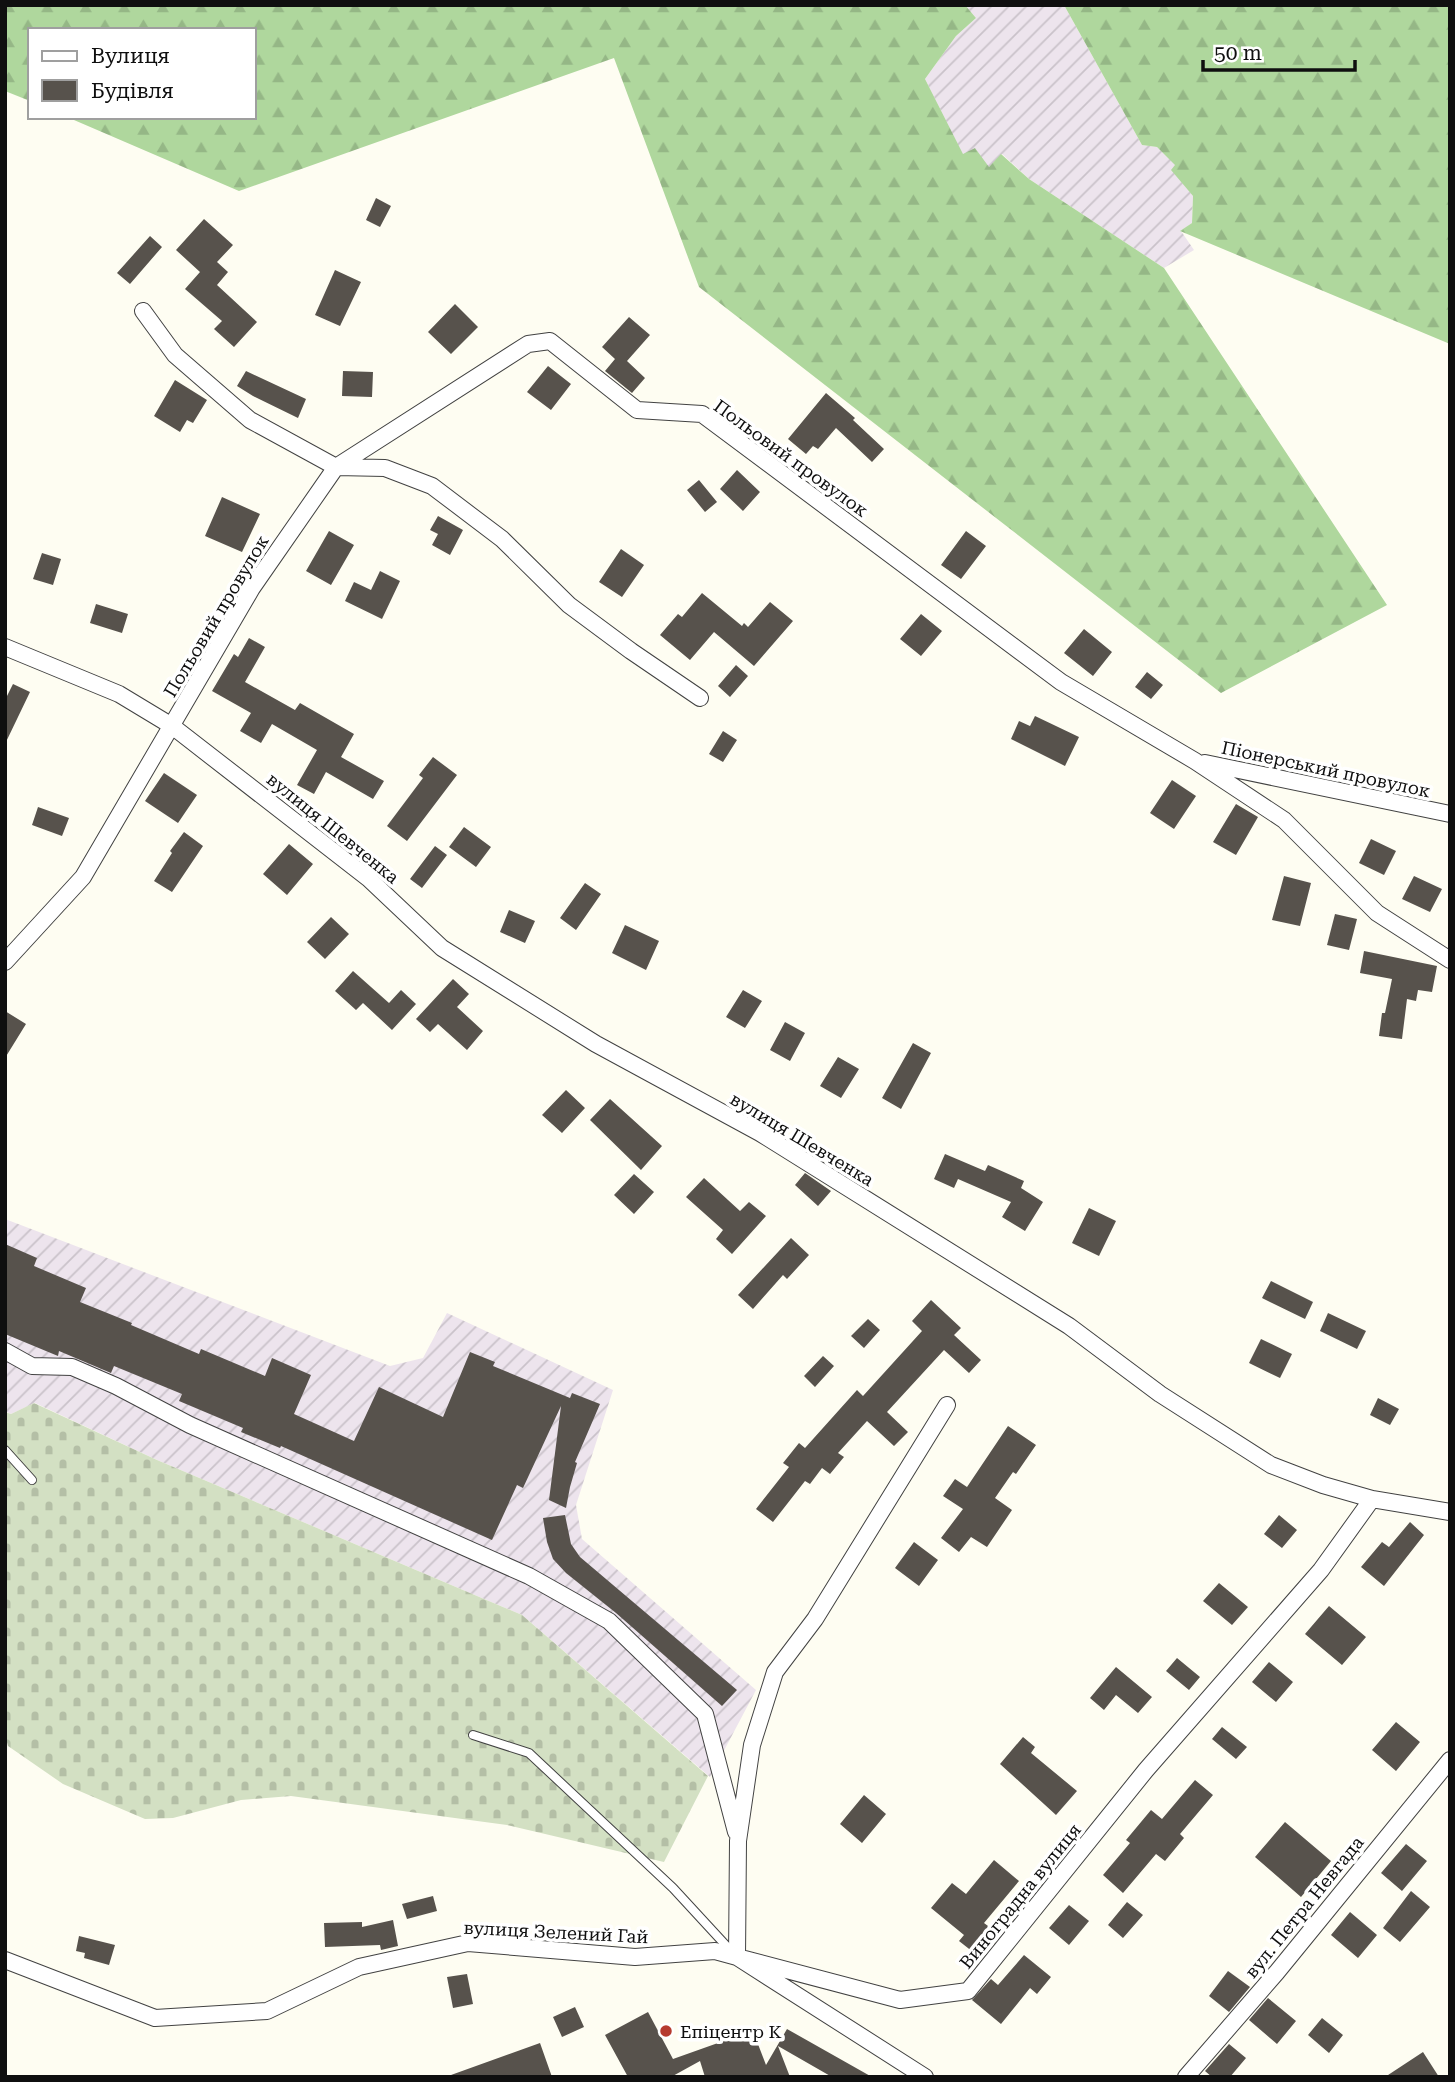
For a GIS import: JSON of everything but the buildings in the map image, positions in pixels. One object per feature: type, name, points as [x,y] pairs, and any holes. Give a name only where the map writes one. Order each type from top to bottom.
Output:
[{"type":"street","points":[[143,311],[176,355],[250,420],[336,467],[385,468],[432,486],[502,539],[569,604],[631,652],[699,698]]},
{"type":"street","name":"Польовий провулок","points":[[172,726],[252,588],[336,467],[528,344],[550,341],[637,410],[702,414],[1061,682],[1195,761],[1284,820],[1377,913],[1450,960]]},
{"type":"street","name":"вулиця Шевченка","points":[[5,647],[119,694],[172,726],[369,879],[442,948],[597,1044],[760,1133],[1069,1326],[1160,1394],[1271,1465],[1323,1485],[1372,1499],[1450,1512]]},
{"type":"street","points":[[5,962],[83,877],[172,726]]},
{"type":"street","name":"Піонерський провулок","points":[[1195,761],[1450,814]]},
{"type":"street","points":[[5,1351],[32,1366],[72,1367],[190,1425],[529,1576],[609,1621],[705,1714],[738,1841]]},
{"type":"street","points":[[737,1957],[738,1841],[752,1745],[775,1672],[814,1619],[947,1405]]},
{"type":"street","name":"Виноградна вулиця","points":[[737,1957],[900,2000],[968,1991],[1146,1770],[1321,1570],[1372,1499]]},
{"type":"street","name":"вул. Петра Невгада","points":[[1186,2077],[1277,1972],[1450,1759]]},
{"type":"street","name":"вулиця Зелений Гай","points":[[5,1960],[155,2018],[267,2011],[359,1967],[468,1943],[635,1957],[715,1951],[737,1957],[925,2077]]},
{"type":"lane","points":[[5,1450],[32,1480]]},
{"type":"lane","points":[[473,1735],[529,1753],[673,1888],[737,1957]]},
{"type":"shaded area","points":[[965,5],[1064,5],[1142,145],[1157,147],[1176,165],[1172,170],[1193,196],[1192,223],[1181,231],[1194,250],[1164,268],[1029,179],[1002,154],[989,167],[963,155],[925,79],[956,36],[976,18]]},
{"type":"shaded area","points":[[5,1219],[390,1366],[423,1358],[447,1313],[613,1390],[576,1505],[582,1539],[756,1690],[710,1777],[522,1615],[157,1460],[35,1403],[11,1414],[5,1411]]},
{"type":"green space","points":[[5,5],[965,5],[976,18],[956,36],[925,79],[963,154],[975,148],[989,167],[1001,154],[1029,179],[1164,268],[1387,605],[1221,693],[699,287],[614,58],[239,191],[72,119],[256,119],[256,28],[28,28],[28,100],[5,91]]},
{"type":"green space","points":[[1064,5],[1450,5],[1450,344],[1180,231],[1192,223],[1193,196],[1171,170],[1175,165],[1157,147],[1142,145]]},
{"type":"green space","points":[[34,1403],[157,1460],[522,1615],[708,1776],[664,1862],[507,1825],[291,1796],[241,1800],[173,1818],[145,1819],[63,1784],[8,1746],[5,1735],[5,1412],[11,1414]]},
{"type":"place","name":"Епіцентр К","points":[[666,2031]]}]
